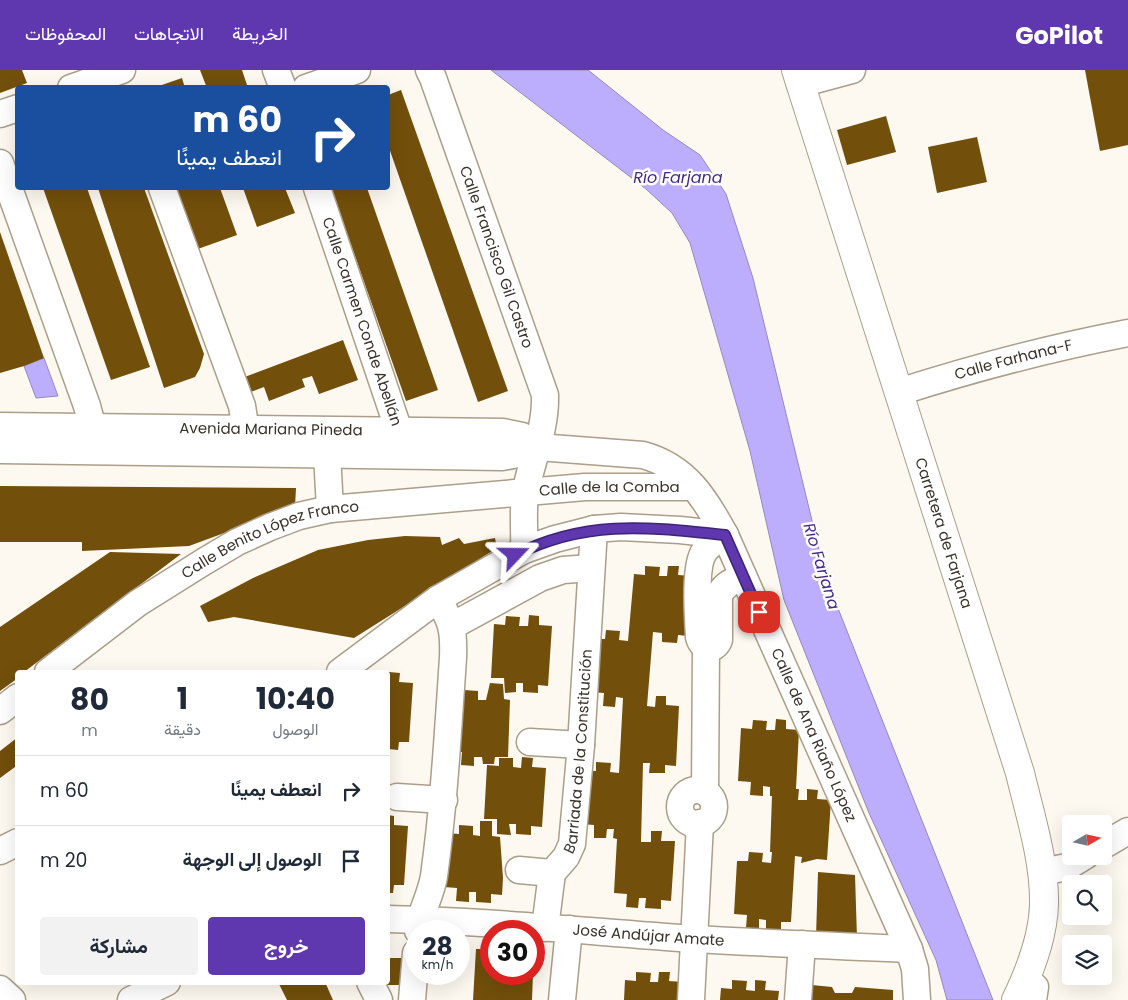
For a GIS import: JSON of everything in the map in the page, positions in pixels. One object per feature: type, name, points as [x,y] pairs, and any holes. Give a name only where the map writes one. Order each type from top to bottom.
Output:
[{"type":"main road","name":"Carretera de Farjana","points":[[798,77],[1020,773],[1042,872],[1044,906],[1038,943],[1025,993]]},
{"type":"street","points":[[276,70],[282,85]]},
{"type":"street","points":[[314,85],[357,70]]},
{"type":"street","name":"Calle Francisco Gil Castro","points":[[428,70],[437,87],[545,395],[546,412],[525,491],[524,550]]},
{"type":"street","points":[[798,77],[852,70]]},
{"type":"street","points":[[85,85],[123,76]]},
{"type":"street","points":[[0,114],[15,109]]},
{"type":"street","points":[[0,163],[96,438]]},
{"type":"street","points":[[163,190],[242,406],[248,440]]},
{"type":"street","name":"Calle Carmen Conde Abellán","points":[[318,190],[399,431],[405,456]]},
{"type":"street","name":"Calle Farhana-F","points":[[899,392],[957,373],[1016,357],[1128,333]]},
{"type":"street","name":"Avenida Mariana Pineda","points":[[0,426],[96,438],[248,440],[399,431],[513,433],[522,436],[538,447]]},
{"type":"street","name":"Avenida Mariana Pineda","points":[[0,450],[96,438]]},
{"type":"street","name":"Avenida Mariana Pineda","points":[[248,440],[327,454],[502,457],[524,453],[538,447],[643,455],[674,468],[708,504],[725,535]]},
{"type":"street","points":[[327,454],[330,509]]},
{"type":"street","name":"Calle de la Comba","points":[[525,491],[585,487],[693,487]]},
{"type":"street","name":"Calle Benito López Franco","points":[[51,670],[138,603],[205,561],[237,542],[299,516],[330,509],[525,491]]},
{"type":"street","points":[[343,670],[438,598],[524,550],[576,532],[594,529],[680,530],[725,535]]},
{"type":"street","name":"Barriada de la Constitución","points":[[562,1000],[552,873],[566,857],[572,844],[581,745],[594,529]]},
{"type":"street","points":[[725,535],[705,550],[700,558],[698,569],[699,638],[701,644],[706,648],[712,648],[719,640],[719,596],[721,591],[729,583],[743,576]]},
{"type":"street","name":"Calle de Ana Riaño López","points":[[725,535],[909,949],[915,969],[917,1000]]},
{"type":"street","points":[[452,626],[540,578],[563,570],[591,568]]},
{"type":"street","points":[[421,920],[434,879],[444,800],[454,640],[452,626],[438,598]]},
{"type":"street","points":[[691,1000],[700,824],[692,823],[685,819],[681,812],[681,804],[684,797],[690,792],[698,790],[705,792],[706,648]]},
{"type":"street","points":[[0,711],[15,699]]},
{"type":"street","points":[[530,742],[581,745]]},
{"type":"street","points":[[397,797],[444,800]]},
{"type":"street","points":[[1112,840],[1128,831]]},
{"type":"street","points":[[0,850],[15,843]]},
{"type":"street","points":[[1042,872],[1070,865]]},
{"type":"street","points":[[520,870],[552,873]]},
{"type":"street","name":"José Andújar Amate","points":[[390,919],[405,923]]},
{"type":"street","name":"José Andújar Amate","points":[[470,927],[557,928],[694,939],[909,949]]},
{"type":"street","points":[[798,1000],[802,944]]},
{"type":"street","points":[[131,1000],[161,985]]},
{"type":"street","points":[[372,985],[379,1000]]},
{"type":"street","points":[[412,1000],[413,985]]},
{"type":"street","points":[[0,989],[12,1000]]},
{"type":"water","name":"Río Farjana","points":[[491,70],[588,70],[663,130],[700,155],[726,194],[753,278],[826,578],[993,1000],[947,1000],[936,960],[869,813],[784,600],[750,451],[690,243],[672,213],[646,189]]},
{"type":"water","points":[[44,358],[58,396],[36,398],[24,366]]},
{"type":"building","points":[[0,70],[22,70],[27,83],[15,85],[15,87],[0,93]]},
{"type":"building","points":[[200,70],[242,70],[247,85],[206,85]]},
{"type":"building","points":[[1085,70],[1128,70],[1128,145],[1100,151]]},
{"type":"building","points":[[182,78],[184,85],[162,85]]},
{"type":"building","points":[[401,90],[508,391],[478,402],[390,151],[390,94]]},
{"type":"building","points":[[886,116],[896,152],[847,165],[837,130]]},
{"type":"building","points":[[977,137],[987,182],[937,193],[928,147]]},
{"type":"building","points":[[44,190],[88,190],[150,367],[111,380]]},
{"type":"building","points":[[99,190],[145,190],[204,354],[195,377],[164,388]]},
{"type":"building","points":[[174,190],[221,190],[237,235],[195,250]]},
{"type":"building","points":[[244,190],[286,190],[295,213],[257,227]]},
{"type":"building","points":[[332,190],[368,190],[438,390],[406,401]]},
{"type":"building","points":[[0,232],[44,358],[0,373]]},
{"type":"building","points":[[343,340],[358,380],[319,394],[312,376],[302,379],[305,387],[269,401],[264,387],[248,393],[242,378]]},
{"type":"building","points":[[0,486],[296,488],[295,507],[189,546],[82,551],[82,542],[0,542]]},
{"type":"building","points":[[405,536],[440,537],[442,545],[459,538],[464,544],[495,538],[497,548],[354,638],[234,617],[208,622],[200,606],[253,578],[318,550],[368,540]]},
{"type":"building","points":[[110,552],[181,554],[27,670],[15,670],[15,680],[0,691],[0,627]]},
{"type":"building","points":[[645,566],[660,567],[659,576],[667,576],[668,566],[679,566],[678,575],[692,576],[688,636],[678,635],[677,643],[662,642],[662,633],[653,632],[647,706],[655,707],[656,696],[666,696],[666,705],[679,706],[676,766],[665,765],[665,773],[649,773],[650,763],[643,763],[641,842],[651,842],[651,831],[662,831],[661,841],[675,841],[671,901],[661,900],[661,909],[645,908],[646,898],[639,898],[638,908],[626,907],[627,894],[614,893],[617,839],[613,838],[614,829],[607,829],[606,838],[594,838],[594,825],[582,824],[585,770],[596,771],[596,762],[611,763],[610,772],[619,773],[623,698],[616,697],[615,707],[603,706],[604,693],[591,692],[594,639],[605,639],[606,630],[620,631],[619,640],[628,641],[634,574],[645,575]]},
{"type":"building","points":[[529,615],[539,616],[539,625],[552,626],[548,686],[538,685],[538,693],[523,692],[523,683],[516,683],[516,692],[505,693],[504,678],[491,678],[494,624],[505,625],[506,616],[520,617],[519,626],[528,626]]},
{"type":"building","points":[[390,672],[400,673],[399,682],[413,683],[409,742],[399,742],[398,750],[390,749]]},
{"type":"building","points":[[490,683],[503,684],[504,699],[510,700],[508,757],[495,757],[494,764],[483,764],[482,757],[474,757],[474,766],[461,765],[462,752],[449,752],[452,698],[463,699],[464,690],[478,691],[478,700],[486,700]]},
{"type":"building","points":[[776,719],[786,720],[786,729],[799,730],[796,789],[799,789],[798,800],[807,800],[807,789],[818,790],[817,799],[831,800],[827,860],[817,859],[801,863],[802,857],[795,856],[791,922],[781,922],[781,930],[766,929],[766,920],[759,919],[759,929],[746,928],[747,915],[734,914],[737,861],[748,861],[749,852],[763,853],[762,862],[771,863],[772,796],[770,796],[770,787],[763,786],[763,796],[750,795],[751,782],[738,781],[741,728],[752,729],[753,720],[767,721],[766,730],[775,730]]},
{"type":"building","points":[[15,739],[15,767],[0,778],[0,751]]},
{"type":"building","points":[[522,757],[533,758],[532,767],[546,768],[542,827],[531,826],[531,835],[516,834],[516,824],[509,824],[511,835],[497,834],[497,819],[484,819],[487,765],[499,766],[499,758],[513,758],[513,767],[521,768]]},
{"type":"building","points":[[390,815],[394,816],[394,825],[408,826],[404,885],[394,885],[393,893],[390,893]]},
{"type":"building","points":[[480,821],[492,821],[492,836],[500,837],[503,878],[502,895],[491,894],[491,903],[476,902],[476,892],[469,892],[469,902],[456,901],[457,888],[444,887],[447,833],[459,834],[459,825],[473,826],[473,835],[480,836]]},
{"type":"building","points":[[818,872],[855,875],[857,939],[816,936]]},
{"type":"building","points":[[476,949],[480,949],[480,985],[533,985],[532,1000],[473,1000]]},
{"type":"building","points":[[390,958],[401,958],[401,985],[390,985]]},
{"type":"building","points":[[636,972],[651,973],[650,982],[658,982],[659,972],[670,972],[669,981],[683,982],[682,1000],[624,1000],[625,980],[636,981]]},
{"type":"building","points":[[732,980],[747,981],[746,990],[755,991],[755,980],[766,981],[765,990],[779,991],[778,1000],[720,1000],[721,988],[732,989]]},
{"type":"building","points":[[280,985],[326,985],[333,1000],[287,1000]]},
{"type":"building","points":[[812,985],[832,987],[835,993],[852,993],[855,987],[893,990],[893,1000],[811,1000]]},
{"type":"route","points":[[515,555],[524,550],[576,532],[594,529],[621,527],[680,530],[725,535],[759,612]]}]
